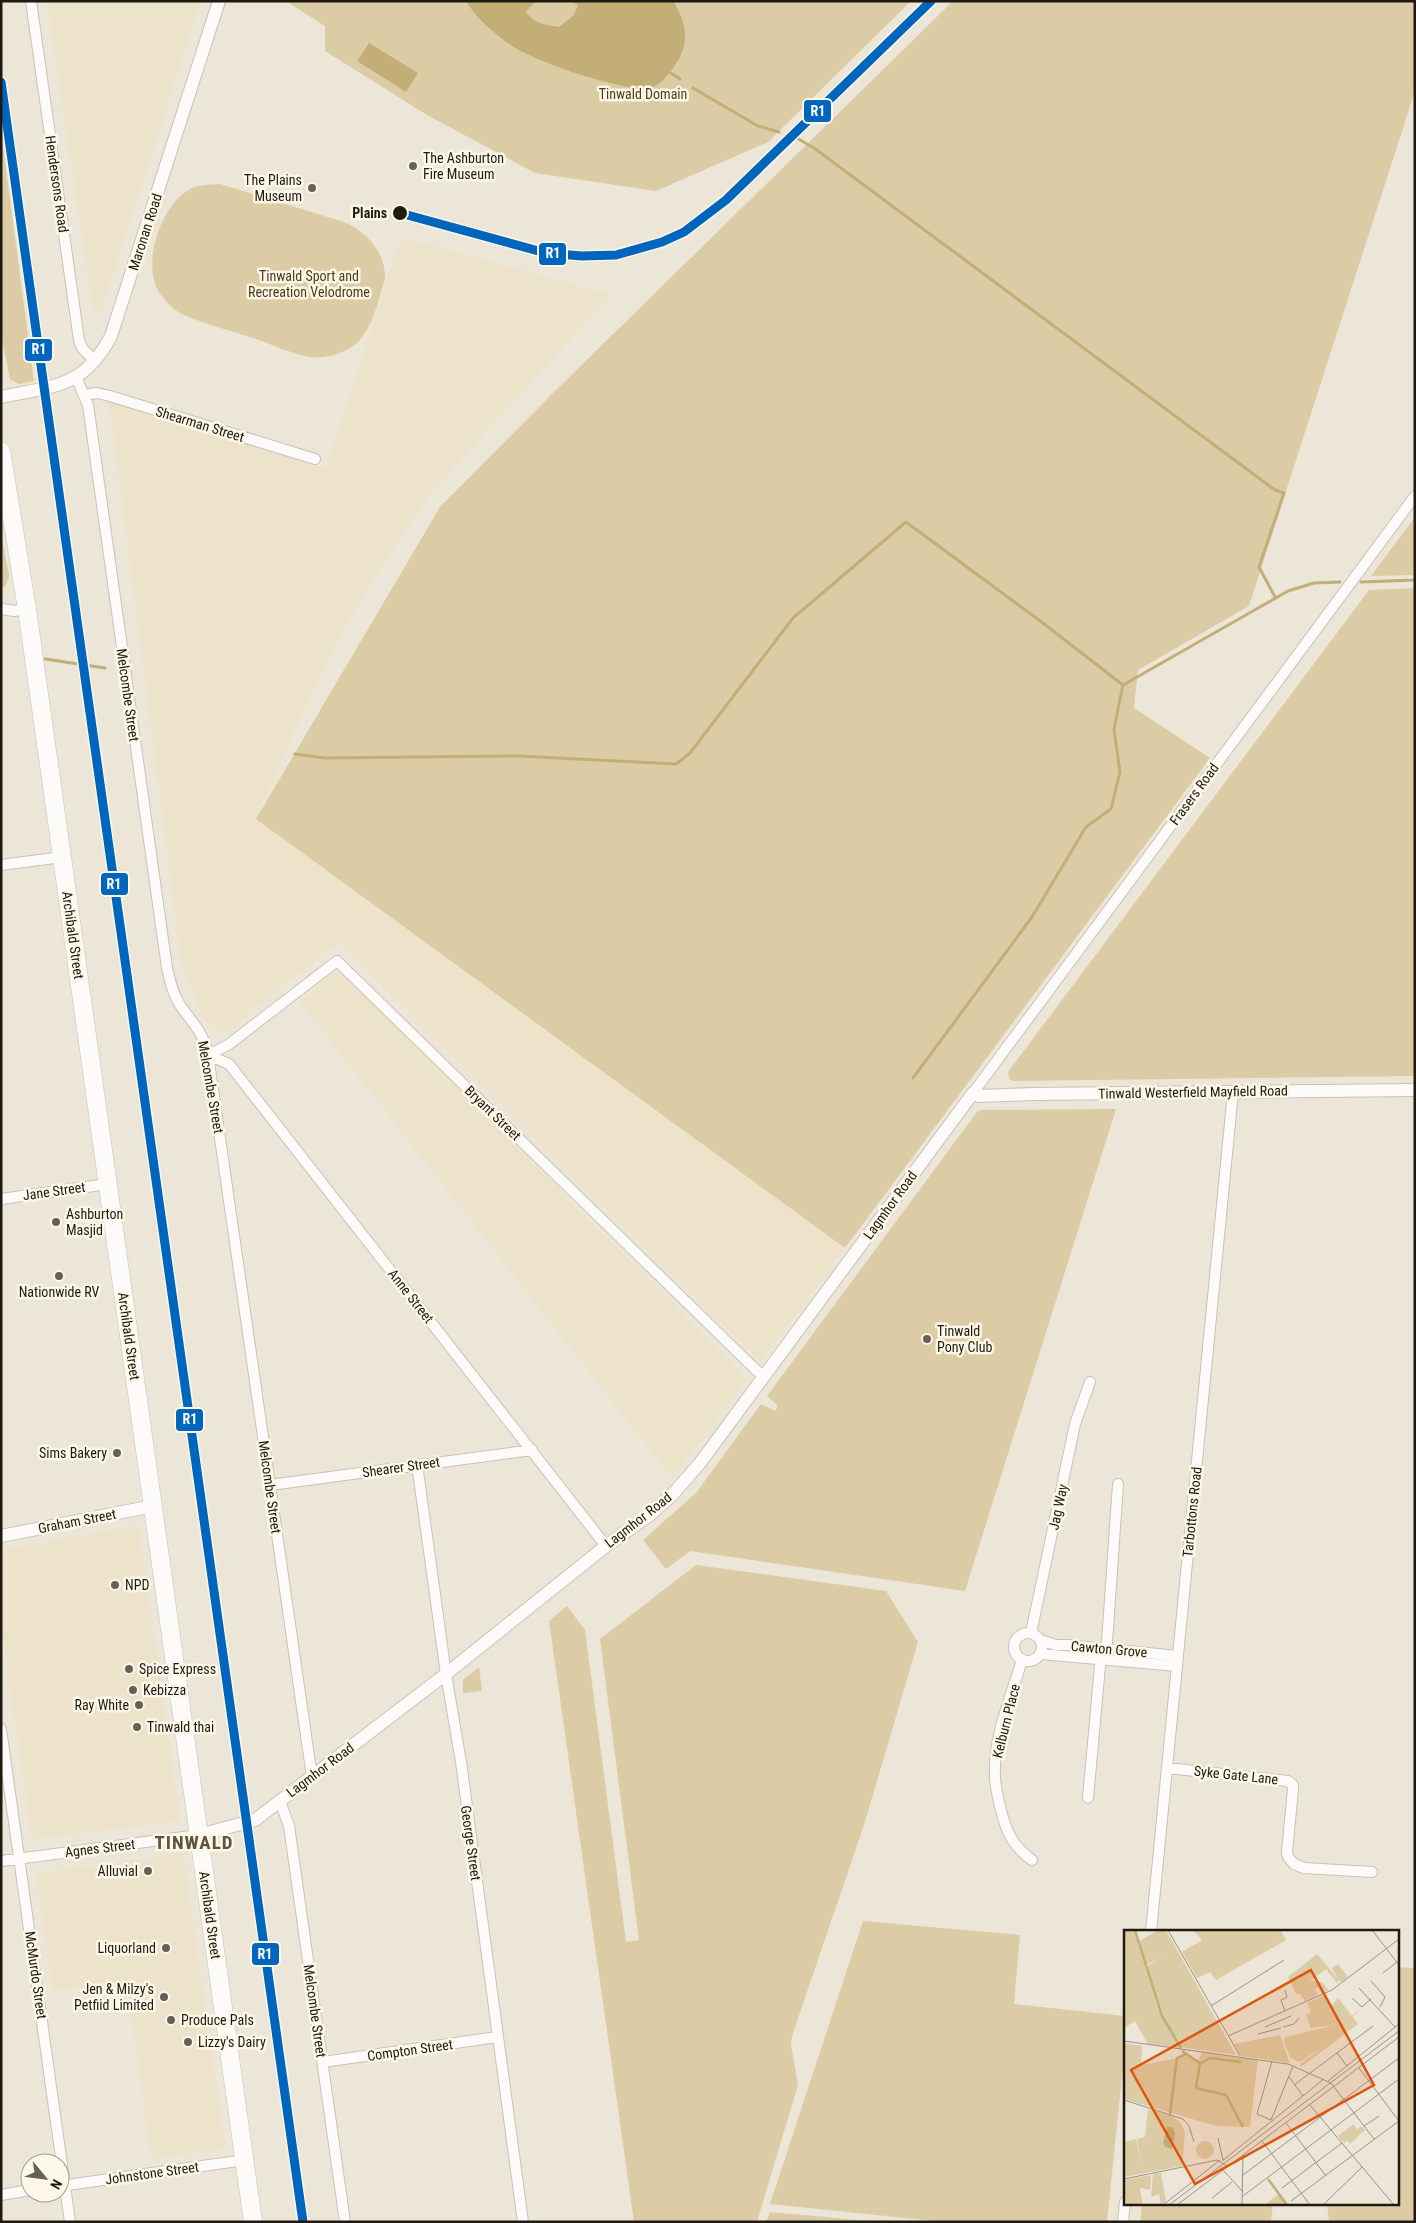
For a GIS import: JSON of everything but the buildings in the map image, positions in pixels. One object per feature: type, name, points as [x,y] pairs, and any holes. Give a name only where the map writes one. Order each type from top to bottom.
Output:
[{"type":"highway","name":"Archibald Street","points":[[1,451],[27,609],[253,2222]]},
{"type":"street","name":"Hendersons Road","points":[[31,1],[79,340],[82,348],[95,361]]},
{"type":"street","name":"Maronan Road","points":[[1,398],[56,387],[76,377],[95,361],[111,336],[219,1]]},
{"type":"street","name":"Melcombe Street","points":[[76,377],[88,405],[167,968],[175,996],[204,1039],[208,1055],[312,1777]]},
{"type":"street","name":"Shearman Street","points":[[84,395],[96,393],[110,396],[315,459]]},
{"type":"street","name":"Frasers Road","points":[[973,1093],[1415,496]]},
{"type":"street","points":[[1,609],[14,611],[27,609]]},
{"type":"street","points":[[1,865],[62,857]]},
{"type":"street","name":"Bryant Street","points":[[208,1055],[228,1045],[337,961],[764,1376]]},
{"type":"street","name":"Anne Street","points":[[208,1055],[229,1064],[606,1546]]},
{"type":"street","name":"Tinwald Westerfield Mayfield Road","points":[[973,1093],[979,1096],[1415,1090]]},
{"type":"street","name":"Tarbottons Road","points":[[1151,1930],[1233,1092]]},
{"type":"street","name":"Lagmhor Road","points":[[199,1835],[255,1820],[446,1674],[606,1546],[651,1514],[686,1480],[973,1093]]},
{"type":"street","name":"Jane Street","points":[[1,1199],[108,1184]]},
{"type":"street","name":"Jag Way","points":[[1031,1633],[1076,1424],[1090,1382]]},
{"type":"street","name":"Shearer Street","points":[[270,1485],[532,1450]]},
{"type":"street","name":"George Street","points":[[417,1464],[446,1674],[461,1762],[523,2222]]},
{"type":"street","points":[[1088,1798],[1102,1660],[1107,1642],[1118,1484]]},
{"type":"street","name":"Graham Street","points":[[1,1536],[153,1506]]},
{"type":"street","points":[[1031,1633],[1040,1640],[1042,1645],[1041,1654],[1033,1661],[1022,1660],[1014,1650],[1015,1643],[1024,1634],[1031,1633]]},
{"type":"street","name":"Cawton Grove","points":[[1040,1640],[1056,1645],[1105,1649],[1177,1661]]},
{"type":"street","name":"Cawton Grove","points":[[1041,1654],[1102,1660],[1177,1661]]},
{"type":"street","name":"Kelburn Place","points":[[1022,1660],[1001,1730],[996,1756],[995,1777],[1004,1822],[1012,1841],[1020,1852],[1032,1860]]},
{"type":"street","name":"McMurdo Street","points":[[1,1729],[59,2153]]},
{"type":"street","name":"Syke Gate Lane","points":[[1167,1768],[1288,1781],[1293,1785],[1287,1852],[1290,1860],[1304,1868],[1372,1872]]},
{"type":"street","name":"Melcombe Street","points":[[280,1801],[289,1826],[345,2222]]},
{"type":"street","name":"Agnes Street","points":[[1,1862],[199,1835]]},
{"type":"street","name":"Compton Street","points":[[322,2062],[497,2037]]},
{"type":"street","name":"Johnstone Street","points":[[70,2185],[245,2160]]},
{"type":"street","points":[[1,2195],[20,2192]]},
{"type":"street","name":"McMurdo Street","points":[[66,2203],[70,2222]]},
{"type":"street","points":[[1123,2222],[1125,2206]]},
{"type":"shaded area","points":[[47,1],[201,1],[101,312],[93,310]]},
{"type":"shaded area","points":[[466,1],[536,1],[526,11],[529,15],[540,23],[559,27],[573,16],[578,6],[572,1],[673,1],[681,15],[685,29],[684,44],[679,59],[661,83],[646,89],[639,89],[590,78],[521,51],[491,30]]},
{"type":"shaded area","points":[[369,43],[418,73],[406,92],[357,61]]},
{"type":"shaded area","points":[[401,237],[611,295],[434,489],[390,554],[340,636],[293,734],[256,819],[845,1248],[760,1363],[339,942],[223,1033],[205,1022],[182,967],[111,414],[106,399],[326,468]]},
{"type":"shaded area","points":[[340,969],[748,1379],[672,1478],[300,1002],[332,973]]},
{"type":"shaded area","points":[[139,1525],[180,1821],[32,1839],[1,1626],[1,1550]]},
{"type":"shaded area","points":[[183,1853],[225,2143],[220,2149],[151,2159],[127,1980],[53,1990],[36,1874]]},
{"type":"green space","name":"Tinwald Domain","points":[[286,1],[911,1],[768,142],[656,191],[535,173],[427,115],[325,51],[325,26]]},
{"type":"green space","points":[[953,1],[1415,1],[1415,91],[1249,606],[1138,670],[1134,708],[1210,758],[845,1248],[256,819],[440,507],[552,394]]},
{"type":"green space","points":[[1,131],[34,381],[19,384],[10,379],[1,335]]},
{"type":"green space","name":"Tinwald Sport and Recreation Velodrome","points":[[220,184],[344,222],[360,231],[374,244],[382,261],[385,279],[373,317],[364,335],[358,342],[350,348],[331,356],[303,356],[193,319],[177,311],[167,302],[159,292],[154,280],[152,266],[153,251],[163,221],[170,208],[193,187]]},
{"type":"green space","points":[[1415,517],[1415,575],[1371,576]]},
{"type":"green space","points":[[1,534],[9,576],[6,585],[1,590]]},
{"type":"green space","points":[[1415,588],[1415,1076],[1012,1081],[1009,1078],[1008,1072],[1369,590]]},
{"type":"green space","name":"Tinwald Pony Club","points":[[1116,1109],[965,1591],[690,1551],[666,1569],[643,1540],[696,1493],[761,1404],[775,1411],[778,1406],[767,1396],[977,1112],[981,1110]]},
{"type":"green space","points":[[696,1565],[886,1591],[918,1642],[864,1825],[792,2036],[791,2045],[798,2085],[757,2222],[634,2222],[549,1621],[567,1606],[585,1630],[626,1942],[639,1940],[600,1639]]},
{"type":"green space","points":[[479,1667],[482,1691],[463,1693],[463,1680]]},
{"type":"green space","points":[[863,1921],[1020,1935],[1014,2004],[1124,2016],[1124,2057],[1107,2222],[944,2222],[770,2204]]},
{"type":"green space","points":[[1398,1967],[1415,1968],[1415,2222],[1329,2222],[1327,2206],[1398,2206]]},
{"type":"green space","points":[[1142,2206],[1273,2206],[1271,2222],[1140,2222]]},
{"type":"green space","points":[[770,2212],[880,2222],[766,2222]]},
{"type":"waterway","points":[[671,73],[680,79]]},
{"type":"waterway","points":[[693,88],[758,126],[779,132]]},
{"type":"waterway","points":[[795,137],[814,148],[1275,490],[1284,493],[1259,567],[1275,597]]},
{"type":"waterway","points":[[295,754],[325,758],[518,756],[676,764],[690,753],[793,618],[906,522],[1039,620],[1123,685],[1288,591],[1314,583],[1340,582]]},
{"type":"waterway","points":[[1361,582],[1415,580]]},
{"type":"waterway","points":[[45,659],[105,668]]},
{"type":"waterway","points":[[913,1078],[1032,917],[1086,827],[1111,809],[1120,772],[1114,729],[1123,685]]},
{"type":"transit line","name":"R1","points":[[400,213],[546,253],[582,256],[616,255],[662,242],[684,232],[726,200],[931,1]]},
{"type":"transit line","name":"R1","points":[[1,82],[303,2222]]},
{"type":"place","name":"The Ashburton Fire Museum","points":[[413,166]]},
{"type":"place","name":"The Plains Museum","points":[[312,188]]},
{"type":"place","name":"Plains","points":[[400,213]]},
{"type":"place","name":"Ashburton Masjid","points":[[56,1222]]},
{"type":"place","name":"Nationwide RV","points":[[59,1276]]},
{"type":"place","name":"Tinwald Pony Club","points":[[927,1339]]},
{"type":"place","name":"Sims Bakery","points":[[117,1453]]},
{"type":"place","name":"NPD","points":[[115,1585]]},
{"type":"place","name":"Spice Express","points":[[129,1669]]},
{"type":"place","name":"Kebizza","points":[[133,1690]]},
{"type":"place","name":"Ray White","points":[[139,1705]]},
{"type":"place","name":"Tinwald thai","points":[[137,1727]]},
{"type":"place","name":"Alluvial","points":[[148,1871]]},
{"type":"place","name":"Liquorland","points":[[166,1948]]},
{"type":"place","name":"Jen & Milzy's Petfiid Limited","points":[[164,1997]]},
{"type":"place","name":"Produce Pals","points":[[171,2020]]},
{"type":"place","name":"Lizzy's Dairy","points":[[188,2042]]},
{"type":"district","name":"TINWALD","points":[[194,1842]]}]
